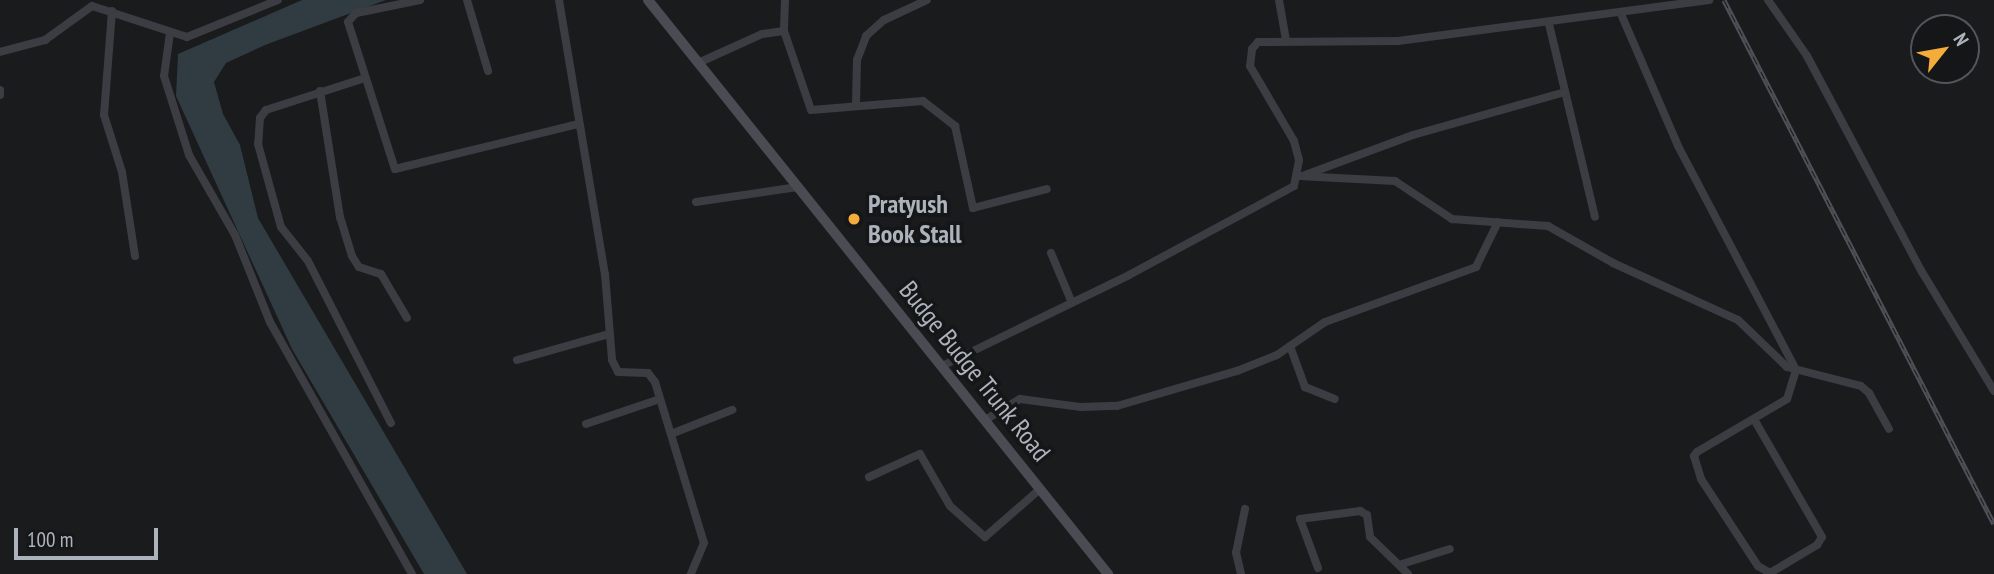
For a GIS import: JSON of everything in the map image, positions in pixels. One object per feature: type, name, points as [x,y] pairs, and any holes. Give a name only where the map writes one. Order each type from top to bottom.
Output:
[{"type":"main road","name":"Budge Budge Trunk Road","points":[[648,0],[1108,574]]},
{"type":"street","points":[[0,52],[45,40],[86,8],[100,3],[112,11],[187,37],[278,0]]},
{"type":"street","points":[[420,0],[351,16],[350,30],[391,163],[401,170],[578,124]]},
{"type":"street","points":[[467,0],[488,71]]},
{"type":"street","points":[[559,0],[605,274],[609,334],[618,372],[648,373],[660,399],[705,543],[691,574]]},
{"type":"street","points":[[785,0],[783,32],[811,110],[856,103],[923,101],[947,116],[955,126],[970,204],[977,210],[1047,189]]},
{"type":"street","points":[[856,103],[857,60],[866,36],[884,20],[927,0]]},
{"type":"street","points":[[1279,0],[1286,40]]},
{"type":"street","points":[[1301,176],[1291,134],[1250,66],[1255,44],[1286,40],[1398,41],[1621,14],[1656,3],[1709,0]]},
{"type":"street","points":[[1768,0],[1807,56],[1922,272],[1994,391]]},
{"type":"street","points":[[112,11],[104,115],[122,172],[135,256]]},
{"type":"street","points":[[1621,14],[1678,146],[1796,370],[1787,399],[1698,452],[1693,461],[1758,566],[1770,573],[1817,545],[1821,533],[1754,419]]},
{"type":"street","points":[[1549,24],[1595,217]]},
{"type":"street","points":[[698,63],[762,34],[783,32]]},
{"type":"street","points":[[170,33],[164,76],[189,155],[235,235],[270,322],[412,574]]},
{"type":"street","points":[[365,78],[266,110],[260,118],[258,144],[281,227],[308,261],[391,423]]},
{"type":"street","points":[[320,92],[340,217],[352,256],[359,267],[381,274],[407,318]]},
{"type":"street","points":[[942,366],[1072,303],[1288,190],[1301,176],[1413,135],[1565,92]]},
{"type":"street","points":[[1301,176],[1395,181],[1452,219],[1548,226],[1613,263],[1730,316],[1778,361],[1796,370],[1861,386],[1869,393],[1889,429]]},
{"type":"street","points":[[696,202],[798,187]]},
{"type":"street","points":[[985,420],[1020,399],[1081,407],[1117,406],[1237,371],[1290,346],[1325,322],[1476,267],[1498,222]]},
{"type":"street","points":[[1051,253],[1072,303]]},
{"type":"street","points":[[517,360],[609,334]]},
{"type":"street","points":[[1290,346],[1305,387],[1335,399]]},
{"type":"street","points":[[586,424],[660,399]]},
{"type":"street","points":[[671,434],[732,410]]},
{"type":"street","points":[[869,477],[919,454],[950,506],[985,537],[1040,489]]},
{"type":"street","points":[[1241,574],[1236,553],[1245,509]]},
{"type":"street","points":[[1318,568],[1300,519],[1360,511],[1367,515],[1370,537],[1402,564],[1408,574]]},
{"type":"street","points":[[1402,564],[1450,549]]},
{"type":"shaded area","points":[[302,0],[386,0],[265,45],[226,63],[214,82],[223,114],[240,145],[258,218],[467,574],[424,574],[292,349],[176,96],[178,54]]},
{"type":"railway","points":[[1724,0],[1994,524]]},
{"type":"place","name":"Pratyush Book Stall","points":[[854,219]]}]
